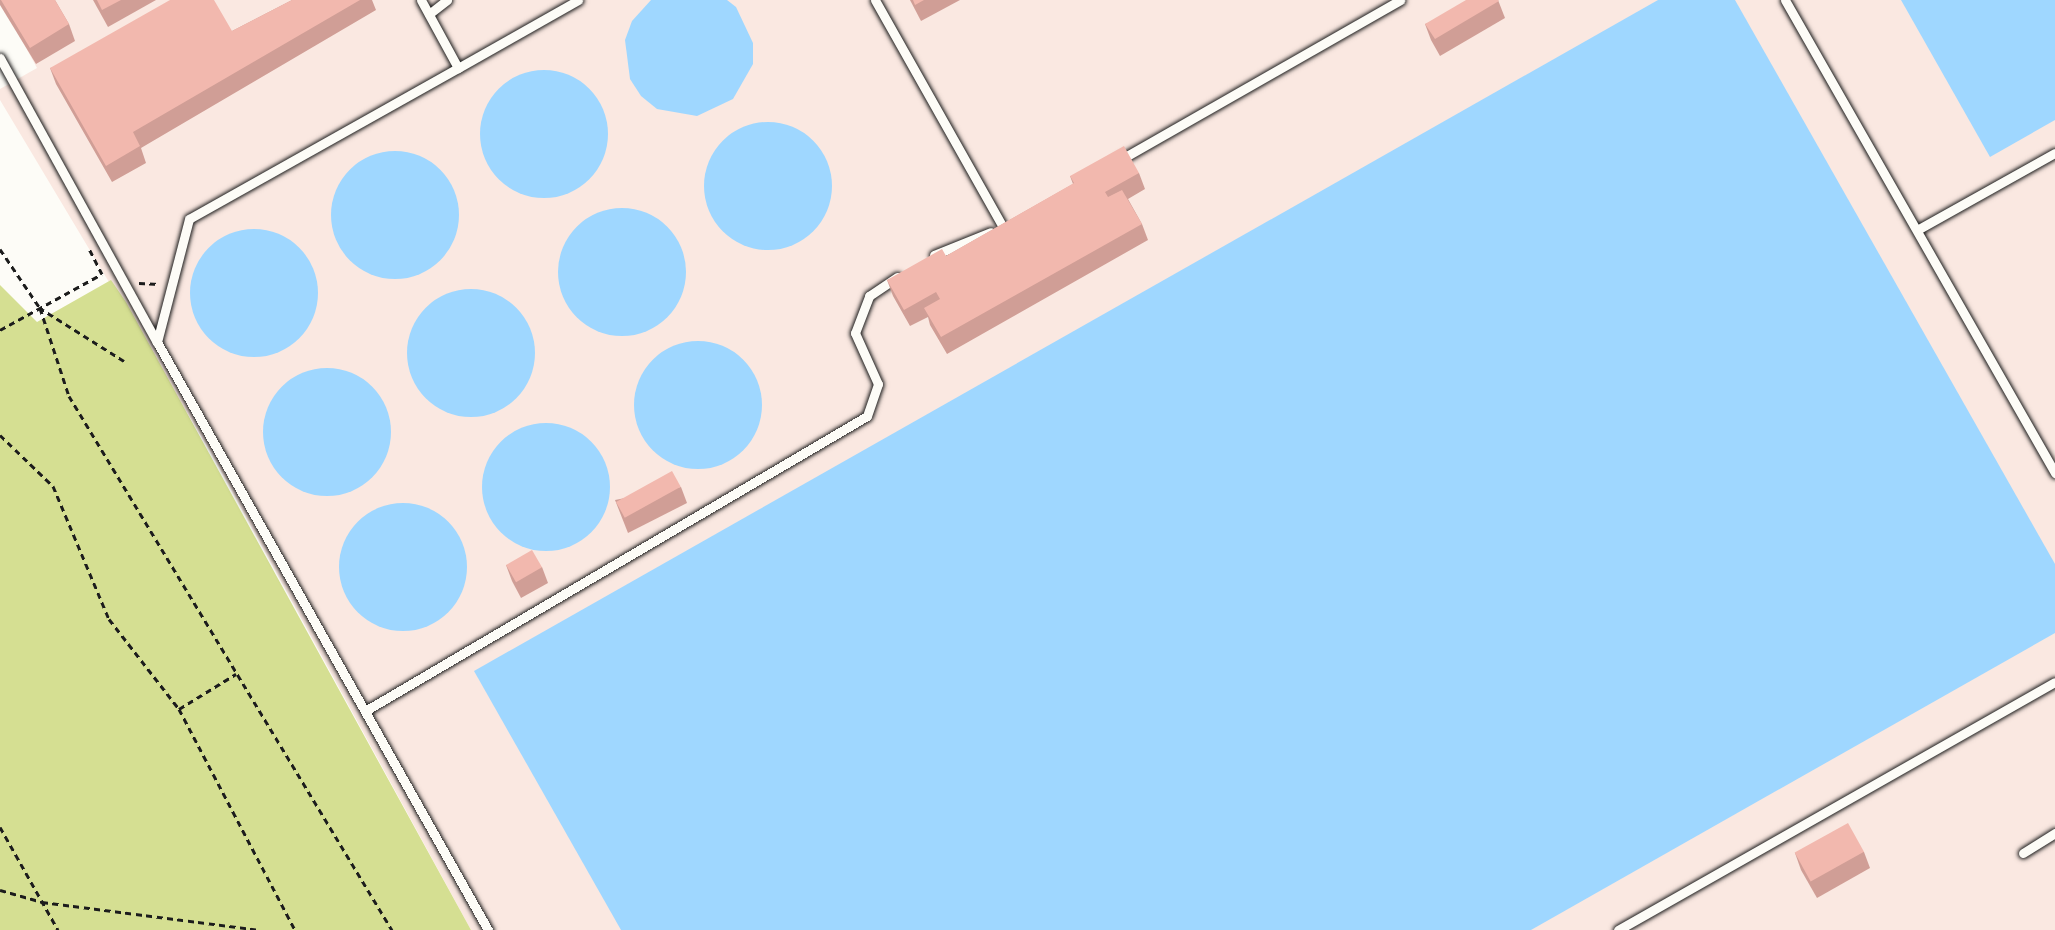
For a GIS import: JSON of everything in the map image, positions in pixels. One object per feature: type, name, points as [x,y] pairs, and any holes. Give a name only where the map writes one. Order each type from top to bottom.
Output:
[{"type":"lane","points":[[421,0],[458,68]]},
{"type":"lane","points":[[429,14],[447,0]]},
{"type":"lane","points":[[157,342],[189,219],[578,0]]},
{"type":"lane","points":[[875,0],[1003,227]]},
{"type":"lane","points":[[1105,169],[1400,0]]},
{"type":"lane","points":[[1785,0],[2055,473]]},
{"type":"lane","points":[[0,58],[488,930]]},
{"type":"lane","points":[[1917,230],[2055,153]]},
{"type":"lane","points":[[922,260],[1013,221]]},
{"type":"lane","points":[[365,711],[867,417],[878,384],[855,333],[870,296],[905,272]]},
{"type":"lane","points":[[1618,930],[2055,682]]},
{"type":"lane","points":[[2023,853],[2055,833]]},
{"type":"path","points":[[0,330],[102,274],[84,238]]},
{"type":"path","points":[[0,249],[40,308],[69,396],[392,930]]},
{"type":"path","points":[[125,283],[172,285]]},
{"type":"path","points":[[40,308],[124,362]]},
{"type":"path","points":[[0,435],[53,486],[109,619],[179,709],[295,930]]},
{"type":"path","points":[[179,709],[236,673]]},
{"type":"path","points":[[0,827],[58,930]]},
{"type":"path","points":[[0,890],[42,902],[260,930]]},
{"type":"shaded area","points":[[0,0],[2055,0],[2055,930],[471,930],[210,451],[0,100],[0,89],[37,68]]},
{"type":"green space","points":[[111,280],[126,302],[471,930],[0,930],[0,285],[37,322]]},
{"type":"water","points":[[651,0],[727,0],[736,7],[753,43],[753,64],[733,99],[697,116],[657,109],[641,96],[630,79],[625,40],[632,21]]},
{"type":"water","points":[[1658,0],[1735,0],[2055,564],[2055,633],[1531,930],[621,930],[474,671]]},
{"type":"water","points":[[1901,0],[2055,0],[2055,120],[1990,157]]},
{"type":"water","points":[[544,70],[569,74],[590,88],[604,109],[608,134],[604,159],[590,180],[569,194],[544,198],[519,194],[498,180],[484,159],[480,134],[484,109],[498,88],[519,74]]},
{"type":"water","points":[[768,122],[793,126],[814,140],[828,161],[832,186],[828,211],[814,232],[793,246],[768,250],[743,246],[722,232],[708,211],[704,186],[708,161],[722,140],[743,126]]},
{"type":"water","points":[[395,151],[420,156],[441,169],[454,190],[459,215],[454,240],[441,261],[420,274],[395,279],[370,274],[349,261],[336,240],[331,215],[336,190],[349,169],[370,156]]},
{"type":"water","points":[[622,208],[647,212],[668,226],[682,247],[686,272],[682,297],[668,318],[647,332],[622,336],[597,332],[576,318],[562,297],[558,272],[562,247],[576,226],[597,212]]},
{"type":"water","points":[[254,229],[279,234],[300,247],[313,268],[318,293],[313,318],[300,339],[279,352],[254,357],[229,352],[208,339],[195,318],[190,293],[195,268],[208,247],[229,234]]},
{"type":"water","points":[[471,289],[496,294],[517,307],[530,328],[535,353],[530,378],[517,399],[496,412],[471,417],[446,412],[425,399],[412,378],[407,353],[412,328],[425,307],[446,294]]},
{"type":"water","points":[[698,341],[723,345],[744,359],[758,380],[762,405],[758,430],[744,451],[723,465],[698,469],[673,465],[652,451],[638,430],[634,405],[638,380],[652,359],[673,345]]},
{"type":"water","points":[[327,368],[352,373],[373,386],[386,407],[391,432],[386,457],[373,478],[352,491],[327,496],[302,491],[281,478],[268,457],[263,432],[268,407],[281,386],[302,373]]},
{"type":"water","points":[[546,423],[571,427],[592,441],[606,462],[610,487],[606,512],[592,533],[571,547],[546,551],[521,547],[500,533],[486,512],[482,487],[486,462],[500,441],[521,427]]},
{"type":"water","points":[[403,503],[428,507],[449,521],[463,542],[467,567],[463,592],[449,613],[428,627],[403,631],[378,627],[357,613],[343,592],[339,567],[343,542],[357,521],[378,507]]},
{"type":"building","points":[[1,0],[55,0],[69,24],[30,48]]},
{"type":"building","points":[[97,0],[121,0],[102,10]]},
{"type":"building","points":[[170,0],[214,0],[232,31],[292,0],[360,0],[133,132],[140,146],[106,166],[50,68]]},
{"type":"building","points":[[913,0],[924,0],[915,5]]},
{"type":"building","points":[[1466,0],[1499,1],[1435,39],[1425,24]]},
{"type":"building","points":[[1124,146],[1139,173],[1105,192],[1108,197],[1122,190],[1142,224],[941,337],[924,308],[940,299],[936,292],[904,310],[887,280],[942,249],[946,256],[1074,183],[1070,176]]},
{"type":"building","points":[[672,471],[681,487],[625,518],[616,502]]},
{"type":"building","points":[[532,550],[542,567],[516,582],[506,565]]},
{"type":"building","points":[[1848,823],[1864,852],[1811,881],[1795,853]]}]
